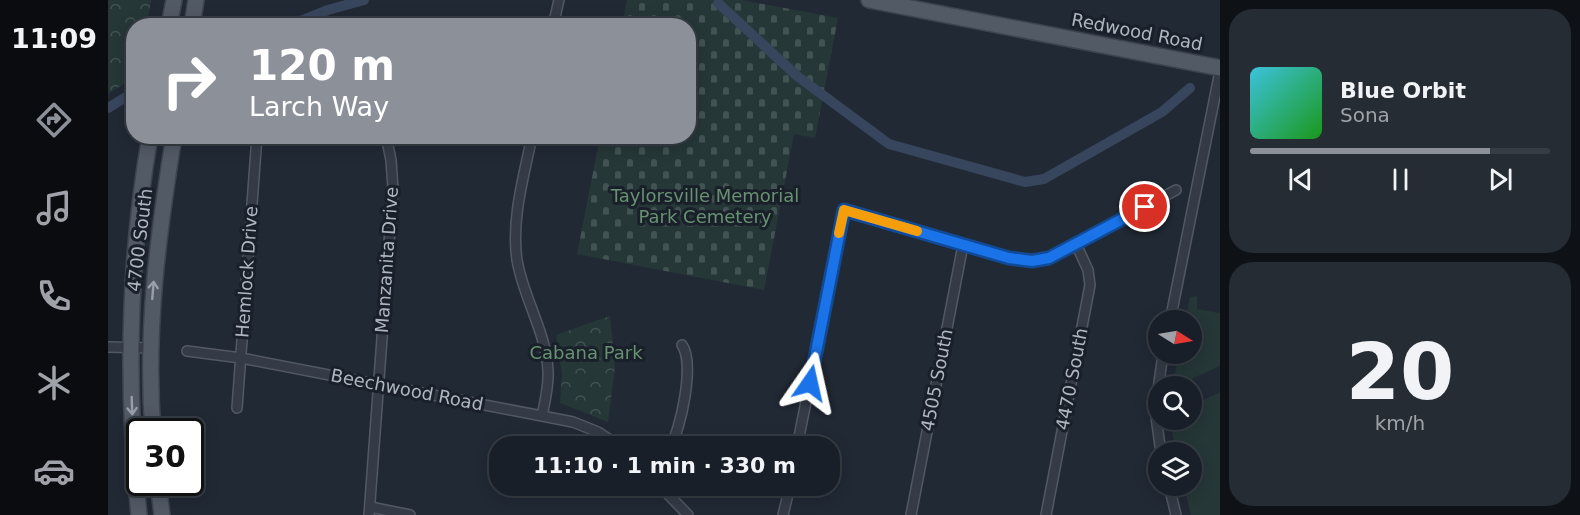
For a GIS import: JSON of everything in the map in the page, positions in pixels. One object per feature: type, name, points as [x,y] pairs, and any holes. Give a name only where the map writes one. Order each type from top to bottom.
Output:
[{"type":"main road","points":[[171,18],[174,0]]},
{"type":"main road","points":[[193,18],[196,0]]},
{"type":"main road","name":"Redwood Road","points":[[869,0],[1220,70]]},
{"type":"main road","name":"4700 South","points":[[139,515],[131,348],[136,244],[149,144]]},
{"type":"main road","name":"4700 South","points":[[152,418],[150,348],[156,264],[173,144]]},
{"type":"main road","points":[[160,496],[162,515]]},
{"type":"street","points":[[555,18],[558,0]]},
{"type":"street","points":[[1172,310],[1220,70]]},
{"type":"street","name":"Hemlock Drive","points":[[237,408],[256,144]]},
{"type":"street","name":"Manzanita Drive","points":[[369,511],[393,189],[388,144]]},
{"type":"street","points":[[530,144],[520,198],[516,238],[522,279],[546,355],[547,387],[542,416]]},
{"type":"street","points":[[799,436],[844,210],[1009,258],[1032,261],[1049,258],[1176,190]]},
{"type":"street","name":"4470 South","points":[[1046,515],[1090,285],[1088,270],[1076,244]]},
{"type":"street","name":"4505 South","points":[[910,515],[963,245]]},
{"type":"street","points":[[675,436],[689,360],[682,345]]},
{"type":"street","points":[[108,347],[150,348]]},
{"type":"street","name":"Beechwood Road","points":[[188,351],[241,358],[542,416],[586,427],[602,436]]},
{"type":"street","points":[[1159,442],[1155,410],[1162,364]]},
{"type":"street","points":[[670,496],[688,515]]},
{"type":"street","points":[[783,515],[788,496]]},
{"type":"street","points":[[1171,496],[1176,515]]},
{"type":"street","points":[[369,511],[410,515]]},
{"type":"green space","points":[[108,0],[151,0],[148,18],[126,18],[126,82],[108,94]]},
{"type":"green space","name":"Taylorsville Memorial Park Cemetery","points":[[627,0],[742,0],[838,18],[815,138],[794,134],[764,290],[577,254],[599,144],[696,144],[696,18],[623,18]]},
{"type":"green space","points":[[1197,296],[1197,309],[1220,313],[1220,366],[1198,376],[1174,376],[1177,364],[1202,364],[1202,310],[1187,310],[1190,297]]},
{"type":"green space","name":"Cabana Park","points":[[610,316],[615,367],[608,422],[560,403],[562,374],[556,335]]},
{"type":"green space","points":[[1220,392],[1220,515],[1191,515],[1186,496],[1202,496],[1202,442],[1174,442],[1172,430],[1202,430],[1202,401]]},
{"type":"waterway","points":[[308,18],[364,0]]},
{"type":"waterway","points":[[718,3],[797,76],[889,144],[1025,182],[1044,179],[1162,112],[1190,88]]},
{"type":"waterway","points":[[108,108],[126,97]]},
{"type":"slow traffic","points":[[839,233],[844,210],[917,231]]},
{"type":"route","points":[[810,383],[844,210],[1009,258],[1032,261],[1049,258],[1145,207]]}]
